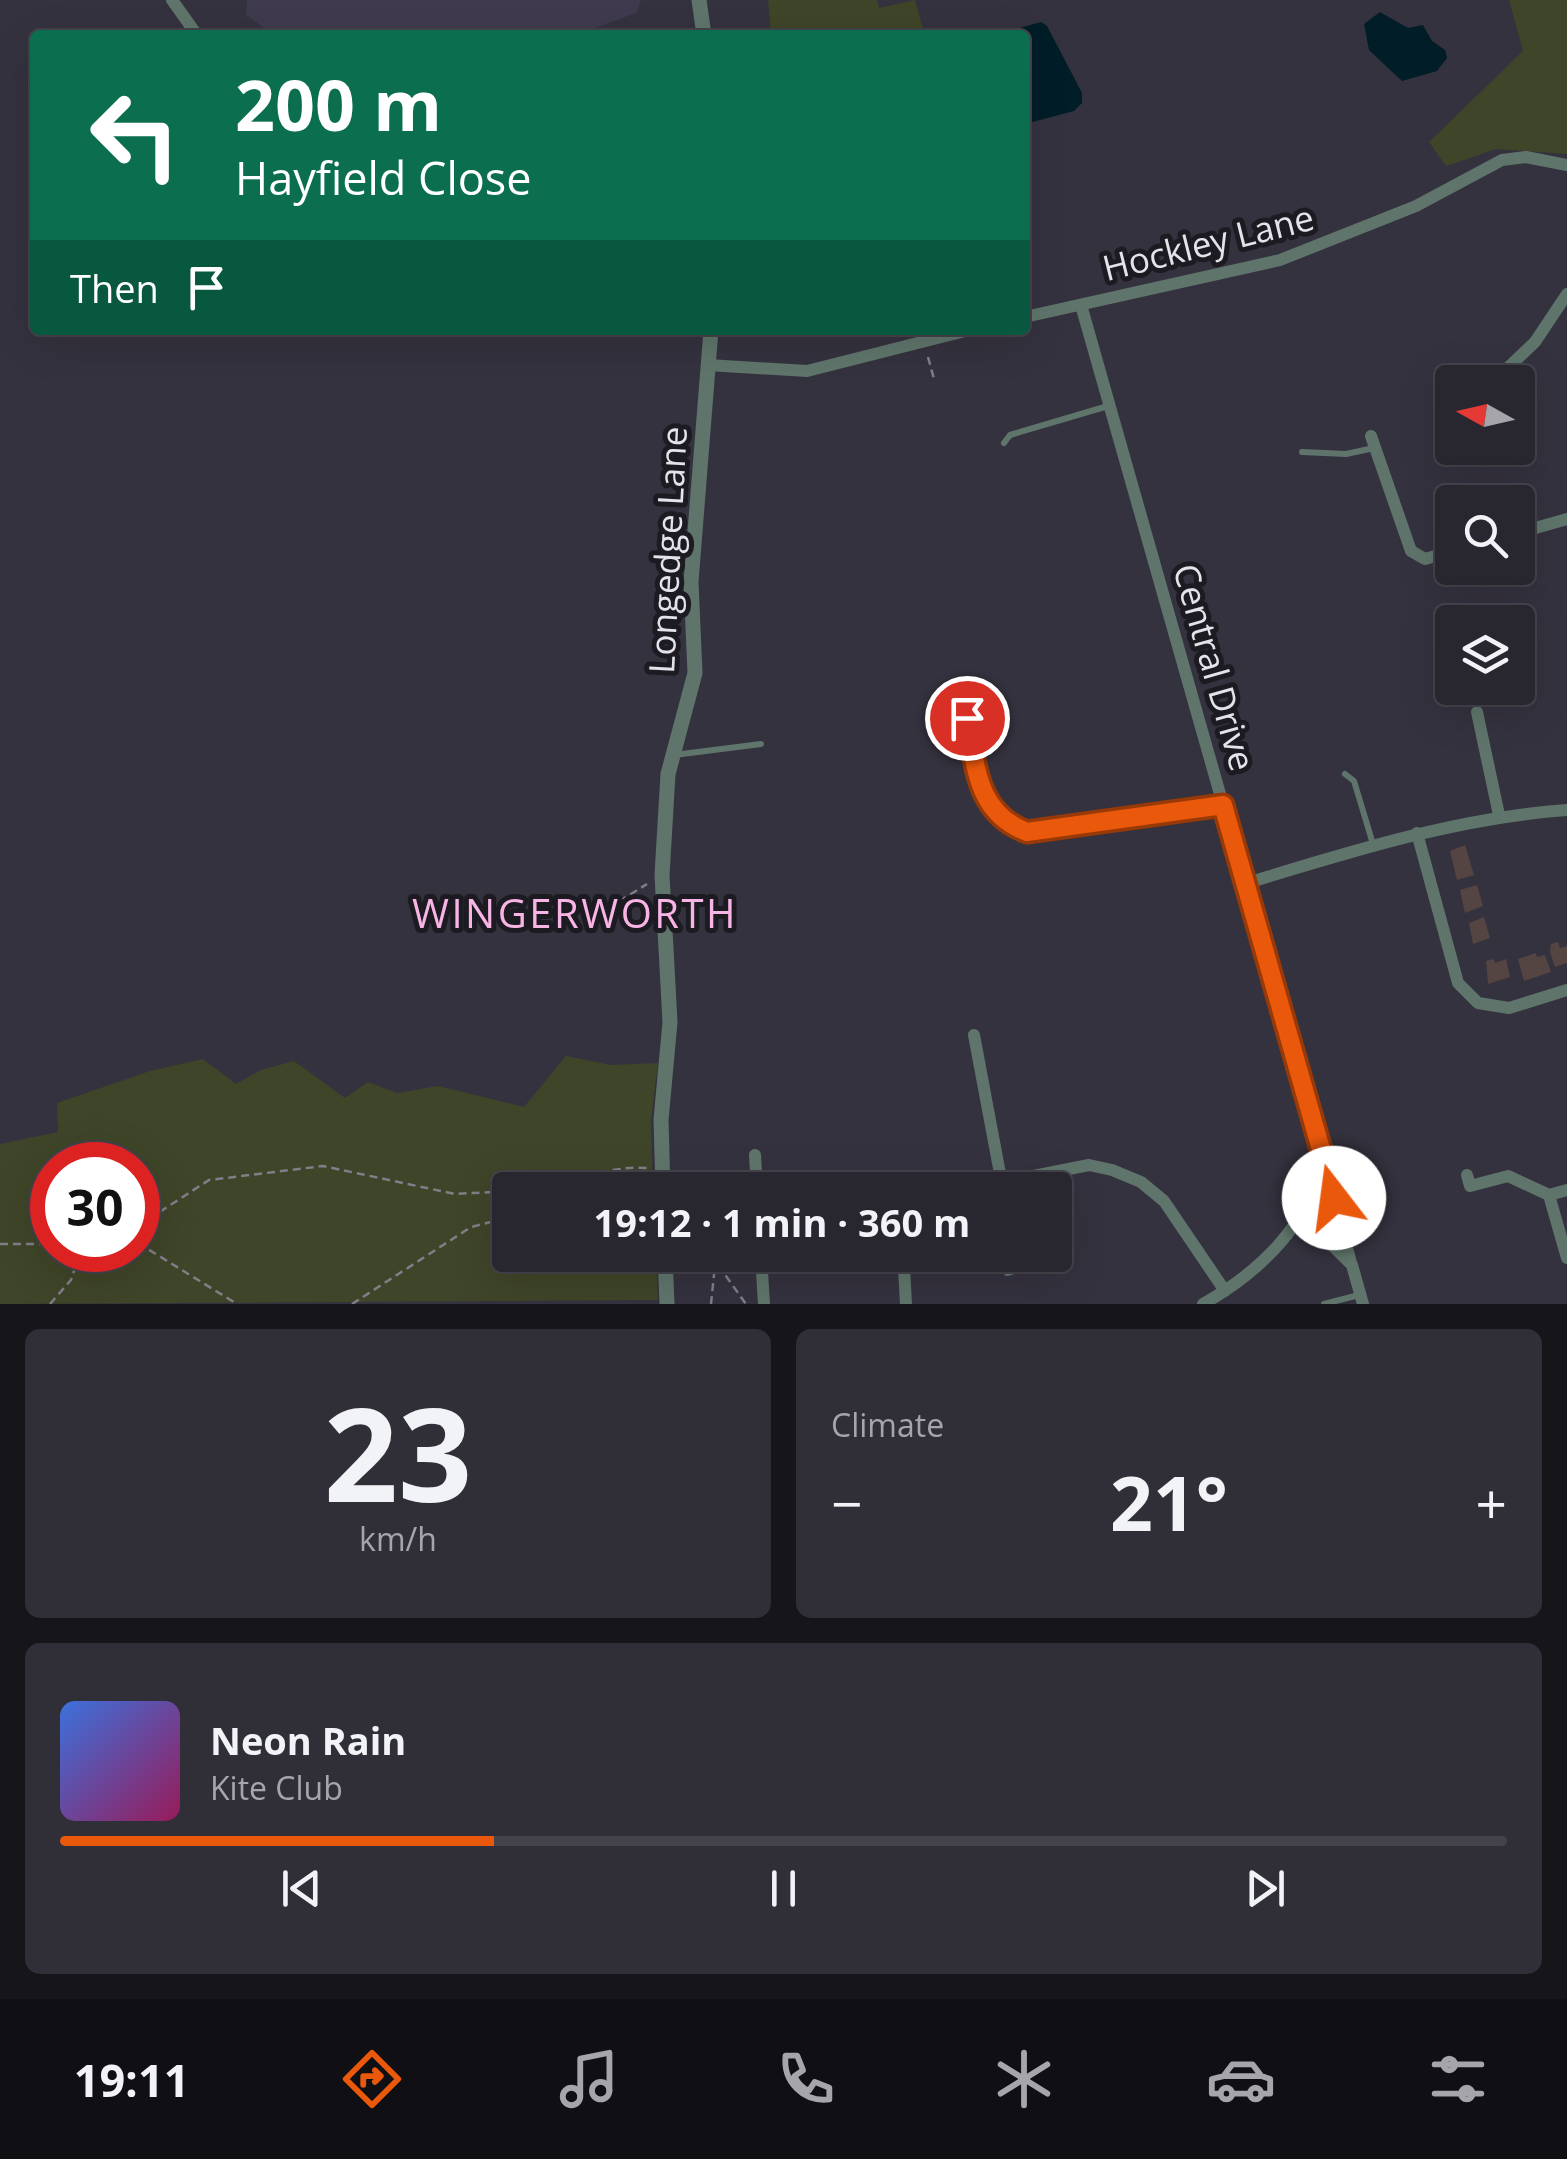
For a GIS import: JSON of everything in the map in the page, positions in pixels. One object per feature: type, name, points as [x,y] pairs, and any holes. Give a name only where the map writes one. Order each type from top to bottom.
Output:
[{"type":"street","points":[[172,0],[193,30]]},
{"type":"street","points":[[699,0],[703,30]]},
{"type":"street","name":"Hockley Lane","points":[[1030,317],[1280,260],[1340,240],[1416,206],[1502,160],[1526,157],[1567,165]]},
{"type":"street","points":[[1511,365],[1536,342],[1567,294]]},
{"type":"street","name":"Central Drive","points":[[1081,305],[1324,1160],[1320,1176]]},
{"type":"street","name":"Longedge Lane","points":[[662,1172],[661,1120],[670,1022],[662,875],[673,755],[695,673],[691,582],[711,335]]},
{"type":"street","points":[[708,366],[807,371],[922,336]]},
{"type":"street","points":[[1373,442],[1411,550],[1425,559],[1435,556]]},
{"type":"street","points":[[1535,528],[1567,519]]},
{"type":"street","points":[[962,690],[984,800],[1010,826],[1042,832],[1223,805]]},
{"type":"street","points":[[1478,712],[1499,815]]},
{"type":"street","points":[[1247,883],[1416,832],[1499,815],[1567,810]]},
{"type":"street","points":[[1416,832],[1458,983],[1478,1003],[1508,1008],[1567,990]]},
{"type":"street","points":[[974,1034],[1000,1172]]},
{"type":"street","points":[[755,1155],[756,1172]]},
{"type":"street","points":[[1048,1172],[1090,1166],[1142,1182],[1164,1201],[1225,1292]]},
{"type":"street","points":[[1467,1175],[1470,1186],[1508,1176],[1549,1195],[1567,1190]]},
{"type":"street","points":[[1320,1176],[1337,1207],[1362,1300]]},
{"type":"street","points":[[1202,1304],[1225,1292],[1304,1218],[1320,1176]]},
{"type":"street","points":[[1549,1195],[1567,1258]]},
{"type":"street","points":[[1304,1218],[1352,1266]]},
{"type":"street","points":[[666,1272],[667,1304]]},
{"type":"street","points":[[762,1272],[764,1304]]},
{"type":"street","points":[[906,1304],[907,1272]]},
{"type":"lane","points":[[1004,443],[1010,434],[1109,406]]},
{"type":"lane","points":[[1302,452],[1346,454],[1373,442]]},
{"type":"lane","points":[[673,755],[760,744]]},
{"type":"lane","points":[[1345,774],[1354,781],[1373,845]]},
{"type":"lane","points":[[1337,1207],[1360,1203],[1368,1210]]},
{"type":"lane","points":[[1324,1304],[1362,1300]]},
{"type":"path","points":[[922,336],[934,379]]},
{"type":"path","points":[[597,915],[662,875]]},
{"type":"path","points":[[160,1212],[209,1180],[324,1166],[455,1194],[492,1192]]},
{"type":"path","points":[[599,1172],[620,1166],[662,1168]]},
{"type":"path","points":[[352,1304],[471,1227],[492,1222]]},
{"type":"path","points":[[0,1244],[30,1244]]},
{"type":"path","points":[[160,1257],[237,1304]]},
{"type":"path","points":[[50,1304],[73,1272]]},
{"type":"path","points":[[711,1304],[717,1272]]},
{"type":"path","points":[[723,1272],[746,1304]]},
{"type":"shaded area","points":[[247,0],[641,0],[636,13],[584,30],[267,30],[246,15]]},
{"type":"green space","points":[[768,0],[877,0],[879,8],[915,0],[923,30],[771,30]]},
{"type":"green space","points":[[1509,0],[1567,0],[1567,154],[1496,149],[1446,166],[1429,142],[1523,51]]},
{"type":"green space","points":[[566,1056],[611,1065],[658,1063],[651,1120],[652,1172],[492,1172],[492,1272],[657,1272],[658,1300],[0,1304],[0,1144],[58,1132],[57,1103],[150,1071],[203,1059],[236,1084],[261,1070],[294,1061],[345,1098],[368,1082],[397,1093],[438,1086],[524,1107]]},
{"type":"water","points":[[1380,12],[1408,28],[1423,25],[1432,41],[1445,50],[1447,58],[1437,71],[1402,81],[1369,50],[1364,24]]},
{"type":"water","points":[[1041,22],[1047,26],[1082,93],[1082,103],[1074,111],[1030,123],[1030,30],[1013,30]]},
{"type":"building","points":[[1465,845],[1474,875],[1457,880],[1450,851]]},
{"type":"building","points":[[1477,885],[1483,906],[1465,913],[1460,890]]},
{"type":"building","points":[[1484,917],[1490,938],[1473,944],[1469,923]]},
{"type":"building","points":[[1558,942],[1560,948],[1567,946],[1567,963],[1555,967],[1550,952],[1551,944]]},
{"type":"building","points":[[1536,953],[1537,957],[1545,955],[1551,972],[1524,981],[1518,959]]},
{"type":"building","points":[[1494,959],[1495,963],[1506,959],[1510,977],[1488,984],[1486,961]]},
{"type":"district","name":"WINGERWORTH","points":[[575,912]]},
{"type":"route","points":[[967,718],[984,800],[1010,826],[1027,832],[1223,805],[1324,1160],[1320,1176],[1334,1198]]}]
